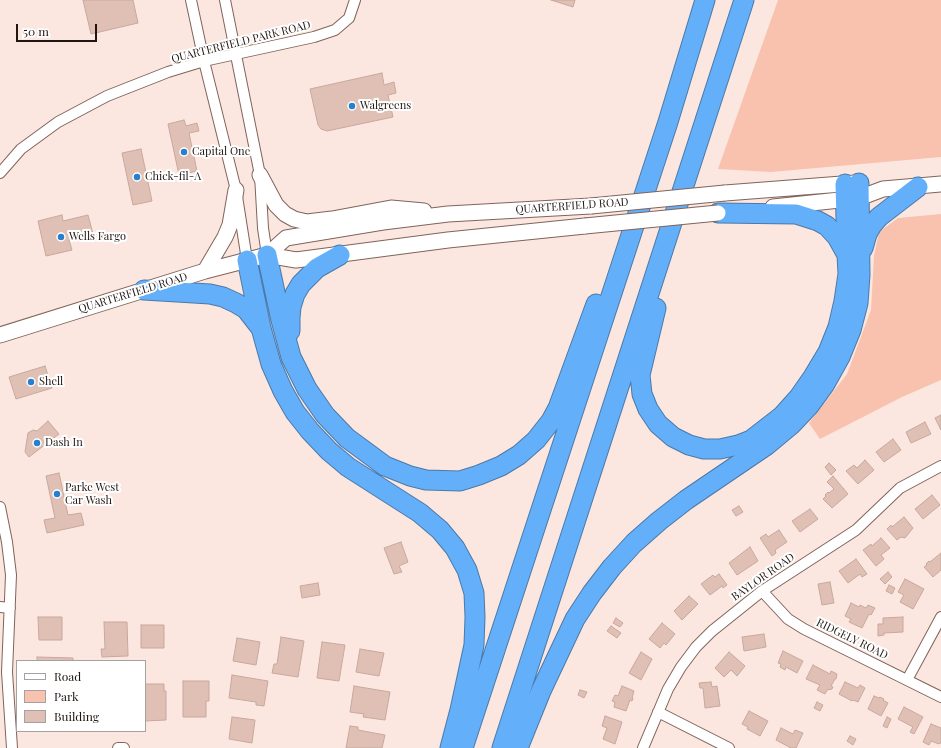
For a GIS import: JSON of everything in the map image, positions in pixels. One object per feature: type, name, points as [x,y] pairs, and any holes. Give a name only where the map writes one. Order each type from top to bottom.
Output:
[{"type":"highway","points":[[463,748],[668,122],[706,0]]},
{"type":"highway","points":[[502,748],[744,0]]},
{"type":"highway","points":[[266,255],[291,357],[307,389],[325,415],[347,438],[386,466],[410,476],[426,480],[460,481],[480,476],[519,455],[536,440],[551,421],[558,408],[590,319],[668,122]]},
{"type":"highway","points":[[701,132],[644,354],[640,375],[642,394],[648,409],[658,424],[673,437],[689,445],[704,449],[732,447],[751,440],[782,416],[799,397],[828,352],[838,327],[848,274],[854,256],[872,224],[918,187]]},
{"type":"highway","points":[[518,748],[541,691],[575,619],[612,568],[634,543],[659,521],[686,500],[767,445],[792,425],[809,406],[825,384],[840,357],[851,330],[858,303],[854,256],[852,191]]},
{"type":"highway","points":[[718,213],[796,214],[808,217],[827,226],[854,256]]},
{"type":"highway","points":[[291,357],[290,318],[291,307],[295,294],[301,284],[317,268],[340,255]]},
{"type":"highway","points":[[246,260],[261,328],[271,364],[283,391],[295,412],[329,451],[348,467],[420,513],[440,530],[455,548],[467,570],[474,594],[474,645],[450,748]]},
{"type":"highway","points":[[144,290],[210,294],[223,297],[236,302],[246,309],[261,328]]},
{"type":"main road","points":[[260,175],[276,205],[284,214],[294,219],[307,222],[391,208],[448,214]]},
{"type":"main road","name":"QUARTERFIELD ROAD","points":[[266,255],[286,238],[383,222],[448,214],[591,206],[725,193],[883,190],[941,184]]},
{"type":"main road","points":[[205,271],[227,233],[230,225],[236,190]]},
{"type":"main road","name":"QUARTERFIELD ROAD","points":[[0,335],[205,271],[266,255],[296,260],[448,240],[718,213],[852,191]]},
{"type":"street","points":[[191,0],[204,61],[236,190],[246,260]]},
{"type":"street","points":[[225,0],[260,175],[262,228],[266,255]]},
{"type":"street","name":"QUARTERFIELD PARK ROAD","points":[[0,173],[22,149],[58,122],[107,96],[168,72],[204,61],[235,56],[314,37],[335,30],[349,18],[355,0]]},
{"type":"street","name":"BAYLOR ROAD","points":[[643,748],[658,712],[675,678],[696,647],[712,631],[762,591],[856,530],[900,488],[941,466]]},
{"type":"street","points":[[0,507],[7,542],[11,575],[5,608],[12,748]]},
{"type":"street","name":"RIDGELY ROAD","points":[[762,591],[788,619],[804,629],[941,697]]},
{"type":"street","points":[[907,680],[941,617]]},
{"type":"street","points":[[658,712],[729,748]]},
{"type":"street","points":[[118,748],[124,748]]},
{"type":"green space","points":[[778,0],[941,0],[941,157],[771,172],[718,169]]},
{"type":"green space","points":[[941,214],[941,380],[902,397],[820,439],[809,423],[847,374],[871,310],[874,256],[879,232],[898,218]]},
{"type":"building","points":[[83,0],[133,0],[138,23],[91,34]]},
{"type":"building","points":[[551,0],[575,0],[573,7]]},
{"type":"building","name":"Walgreens","points":[[382,73],[384,85],[394,82],[396,93],[388,95],[393,117],[327,131],[321,129],[318,125],[310,89]]},
{"type":"building","name":"Capital One","points":[[184,120],[186,126],[197,123],[199,131],[189,133],[197,171],[179,175],[168,124]]},
{"type":"building","name":"Chick-fil-A","points":[[141,149],[152,201],[133,205],[122,153]]},
{"type":"building","name":"Wells Fargo","points":[[62,215],[63,221],[88,215],[93,234],[69,240],[72,250],[46,256],[38,221]]},
{"type":"building","name":"Shell","points":[[45,366],[52,388],[16,399],[9,377]]},
{"type":"building","points":[[941,415],[941,430],[935,418]]},
{"type":"building","name":"Dash In","points":[[48,421],[59,434],[29,457],[25,452],[28,433],[33,430],[37,431]]},
{"type":"building","points":[[925,422],[931,434],[911,443],[906,432]]},
{"type":"building","points":[[893,439],[901,450],[884,462],[876,452]]},
{"type":"building","points":[[865,460],[874,470],[858,484],[846,471],[854,465],[857,468]]},
{"type":"building","points":[[829,463],[836,470],[831,475],[825,467]]},
{"type":"building","name":"Parke West Car Wash","points":[[59,473],[68,515],[81,513],[84,525],[47,533],[44,520],[55,518],[46,476]]},
{"type":"building","points":[[833,476],[848,494],[832,508],[823,499],[828,492],[829,493],[834,489],[827,482]]},
{"type":"building","points":[[932,495],[940,505],[923,519],[915,509]]},
{"type":"building","points":[[739,506],[743,512],[736,516],[732,510]]},
{"type":"building","points":[[810,509],[818,519],[800,532],[792,521]]},
{"type":"building","points":[[904,517],[913,528],[905,538],[901,537],[897,540],[887,529],[891,525],[892,527]]},
{"type":"building","points":[[779,530],[787,542],[775,550],[776,553],[772,556],[760,538],[766,534],[768,537]]},
{"type":"building","points":[[881,538],[890,548],[881,555],[884,559],[876,566],[863,550],[871,544],[872,546]]},
{"type":"building","points":[[401,542],[408,562],[399,566],[402,572],[394,574],[384,548]]},
{"type":"building","points":[[750,547],[758,561],[737,575],[729,563]]},
{"type":"building","points":[[941,553],[941,570],[933,577],[924,567],[929,561],[930,562]]},
{"type":"building","points":[[856,559],[867,574],[862,577],[860,574],[848,583],[839,571]]},
{"type":"building","points":[[888,572],[892,577],[885,584],[880,579]]},
{"type":"building","points":[[719,574],[727,585],[723,588],[722,586],[710,595],[701,584],[713,575],[715,577]]},
{"type":"building","points":[[905,579],[924,589],[913,609],[900,602],[904,595],[898,592]]},
{"type":"building","points":[[830,582],[834,603],[822,605],[818,584]]},
{"type":"building","points":[[318,583],[320,595],[302,598],[300,586]]},
{"type":"building","points":[[889,585],[895,588],[892,594],[886,591]]},
{"type":"building","points":[[689,596],[698,604],[682,620],[674,611]]},
{"type":"building","points":[[851,603],[859,607],[860,605],[866,608],[868,605],[875,608],[871,615],[869,614],[862,628],[849,622],[851,619],[845,616]]},
{"type":"building","points":[[38,617],[62,617],[62,640],[39,640]]},
{"type":"building","points":[[903,617],[903,632],[884,633],[884,635],[878,636],[878,624],[883,624],[883,618]]},
{"type":"building","points":[[616,618],[623,623],[620,627],[613,623]]},
{"type":"building","points":[[104,622],[127,622],[128,656],[102,657],[101,649],[105,649]]},
{"type":"building","points":[[662,623],[675,634],[666,645],[664,643],[660,648],[649,639]]},
{"type":"building","points":[[141,625],[164,625],[164,648],[141,648]]},
{"type":"building","points":[[611,626],[621,633],[617,638],[607,631]]},
{"type":"building","points":[[764,634],[766,647],[744,651],[742,637]]},
{"type":"building","points":[[281,637],[304,641],[298,677],[272,673],[274,664],[277,664]]},
{"type":"building","points":[[237,638],[260,642],[256,665],[233,661]]},
{"type":"building","points":[[322,642],[345,645],[339,681],[317,678]]},
{"type":"building","points":[[360,649],[384,653],[379,676],[356,672]]},
{"type":"building","points":[[783,651],[803,661],[797,673],[786,667],[785,670],[780,667],[781,664],[778,663]]},
{"type":"building","points":[[641,652],[652,659],[641,680],[629,673]]},
{"type":"building","points":[[729,652],[745,666],[737,676],[731,670],[724,677],[715,668]]},
{"type":"building","points":[[37,657],[73,658],[73,660],[37,660]]},
{"type":"building","points":[[813,665],[830,674],[831,671],[837,674],[836,679],[831,686],[833,687],[832,689],[827,690],[825,694],[817,690],[820,685],[806,679]]},
{"type":"building","points":[[232,675],[268,681],[264,706],[256,705],[256,702],[229,698]]},
{"type":"building","points":[[183,681],[209,681],[209,701],[206,701],[206,717],[183,717]]},
{"type":"building","points":[[711,682],[712,687],[717,686],[720,706],[705,708],[703,688],[700,688],[699,683]]},
{"type":"building","points":[[845,682],[858,688],[860,685],[865,688],[858,702],[852,701],[839,694]]},
{"type":"building","points":[[146,684],[164,684],[164,691],[166,691],[166,720],[146,721]]},
{"type":"building","points":[[354,686],[390,692],[385,720],[363,717],[364,714],[350,712]]},
{"type":"building","points":[[622,686],[634,691],[632,701],[630,700],[626,711],[614,707],[615,702],[612,701],[615,695],[618,696]]},
{"type":"building","points":[[580,690],[587,692],[584,698],[578,695]]},
{"type":"building","points":[[874,696],[884,699],[883,700],[888,703],[881,716],[868,709]]},
{"type":"building","points":[[817,702],[823,705],[820,711],[814,708]]},
{"type":"building","points":[[904,707],[923,717],[914,734],[910,732],[913,727],[898,719]]},
{"type":"building","points":[[749,711],[768,721],[760,736],[747,729],[748,727],[742,724]]},
{"type":"building","points":[[605,716],[622,722],[615,744],[603,739],[607,728],[602,726]]},
{"type":"building","points":[[232,717],[255,720],[252,743],[229,739]]},
{"type":"building","points":[[887,717],[891,719],[887,728],[883,726]]},
{"type":"building","points":[[931,724],[941,728],[941,743],[939,744],[931,741],[929,745],[923,742]]},
{"type":"building","points":[[350,726],[358,727],[358,730],[385,735],[382,748],[346,748]]},
{"type":"building","points":[[781,728],[793,734],[795,730],[803,733],[796,748],[791,748],[776,740]]},
{"type":"building","points":[[850,736],[856,739],[853,745],[847,741]]},
{"type":"place","name":"Walgreens","points":[[352,106]]},
{"type":"place","name":"Capital One","points":[[184,152]]},
{"type":"place","name":"Chick-fil-A","points":[[137,177]]},
{"type":"place","name":"Wells Fargo","points":[[61,237]]},
{"type":"place","name":"Shell","points":[[31,382]]},
{"type":"place","name":"Dash In","points":[[37,443]]},
{"type":"place","name":"Parke West Car Wash","points":[[57,494]]}]
